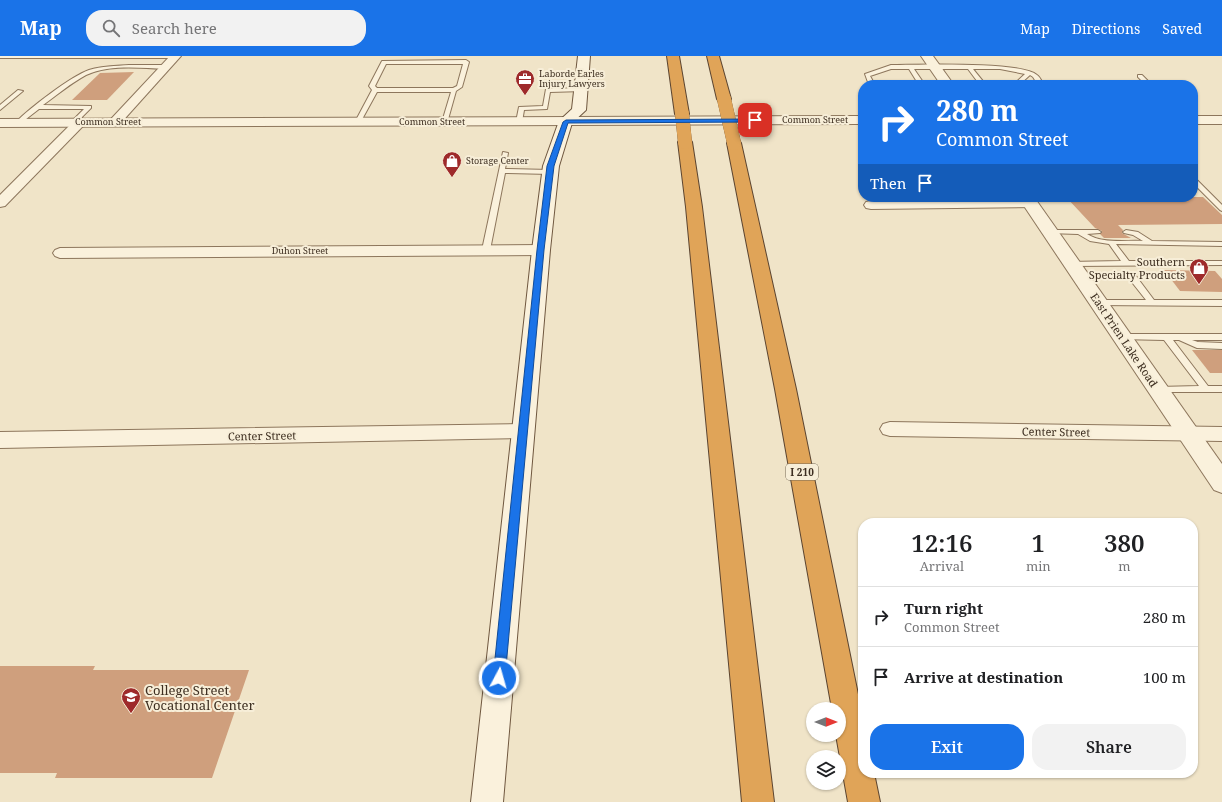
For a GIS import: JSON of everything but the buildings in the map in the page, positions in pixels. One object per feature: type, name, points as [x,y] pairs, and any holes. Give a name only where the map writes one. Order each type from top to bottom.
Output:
[{"type":"highway","points":[[661,56],[667,78],[679,97]]},
{"type":"highway","points":[[674,56],[695,214],[758,802]]},
{"type":"highway","name":"I 210","points":[[713,56],[757,244],[789,404],[858,770]]},
{"type":"highway","name":"I 210","points":[[859,778],[864,802]]},
{"type":"street","points":[[115,122],[176,56]]},
{"type":"street","points":[[487,802],[540,250],[550,166],[566,122],[579,110],[584,56]]},
{"type":"street","points":[[927,56],[944,80]]},
{"type":"street","name":"Common Street","points":[[0,122],[566,122],[858,120]]},
{"type":"street","points":[[1198,120],[1222,120]]},
{"type":"street","points":[[0,203],[77,122]]},
{"type":"street","points":[[871,205],[965,202]]},
{"type":"street","name":"East Prien Lake Road","points":[[1029,202],[1222,482]]},
{"type":"street","name":"Duhon Street","points":[[60,253],[540,250]]},
{"type":"street","name":"Center Street","points":[[890,429],[1222,434]]},
{"type":"street","name":"Center Street","points":[[0,440],[523,431]]},
{"type":"lane","points":[[0,57],[176,56]]},
{"type":"lane","points":[[384,62],[466,62],[459,87],[454,90],[375,90],[372,86],[384,62]]},
{"type":"lane","points":[[19,122],[90,71],[114,67],[166,67]]},
{"type":"lane","points":[[870,80],[867,75],[891,67],[1000,67],[1029,73],[1035,76],[1038,80]]},
{"type":"lane","points":[[911,67],[919,80]]},
{"type":"lane","points":[[969,67],[979,80]]},
{"type":"lane","points":[[1021,80],[1029,73]]},
{"type":"lane","points":[[1140,76],[1144,80]]},
{"type":"lane","points":[[358,122],[375,90]]},
{"type":"lane","points":[[445,122],[454,90]]},
{"type":"lane","points":[[519,122],[521,108],[546,108],[548,90],[581,90]]},
{"type":"lane","points":[[0,108],[20,91]]},
{"type":"lane","points":[[39,108],[89,107],[77,122]]},
{"type":"lane","points":[[486,250],[505,153]]},
{"type":"lane","points":[[502,171],[550,172]]},
{"type":"lane","points":[[1198,184],[1222,209]]},
{"type":"lane","points":[[1198,189],[1203,189]]},
{"type":"lane","points":[[1050,232],[1098,232]]},
{"type":"lane","points":[[1079,232],[1092,240],[1111,242],[1222,244]]},
{"type":"lane","points":[[1126,232],[1131,232],[1143,237],[1150,242]]},
{"type":"lane","points":[[1111,242],[1128,264]]},
{"type":"lane","points":[[1072,264],[1222,263]]},
{"type":"lane","points":[[1130,274],[1152,303]]},
{"type":"lane","points":[[1098,303],[1222,302]]},
{"type":"lane","points":[[1122,337],[1222,337]]},
{"type":"lane","points":[[1166,337],[1206,389]]},
{"type":"lane","points":[[1178,337],[1197,345],[1222,346]]},
{"type":"lane","points":[[1158,390],[1222,389]]},
{"type":"place","name":"Laborde Earles Injury Lawyers","points":[[525,96]]},
{"type":"place","name":"Storage Center","points":[[452,178]]},
{"type":"place","name":"Southern Specialty Products","points":[[1199,285]]},
{"type":"place","name":"College Street Vocational Center","points":[[131,714]]},
{"type":"route","points":[[499,678],[540,250],[550,166],[566,122],[755,120]]}]
